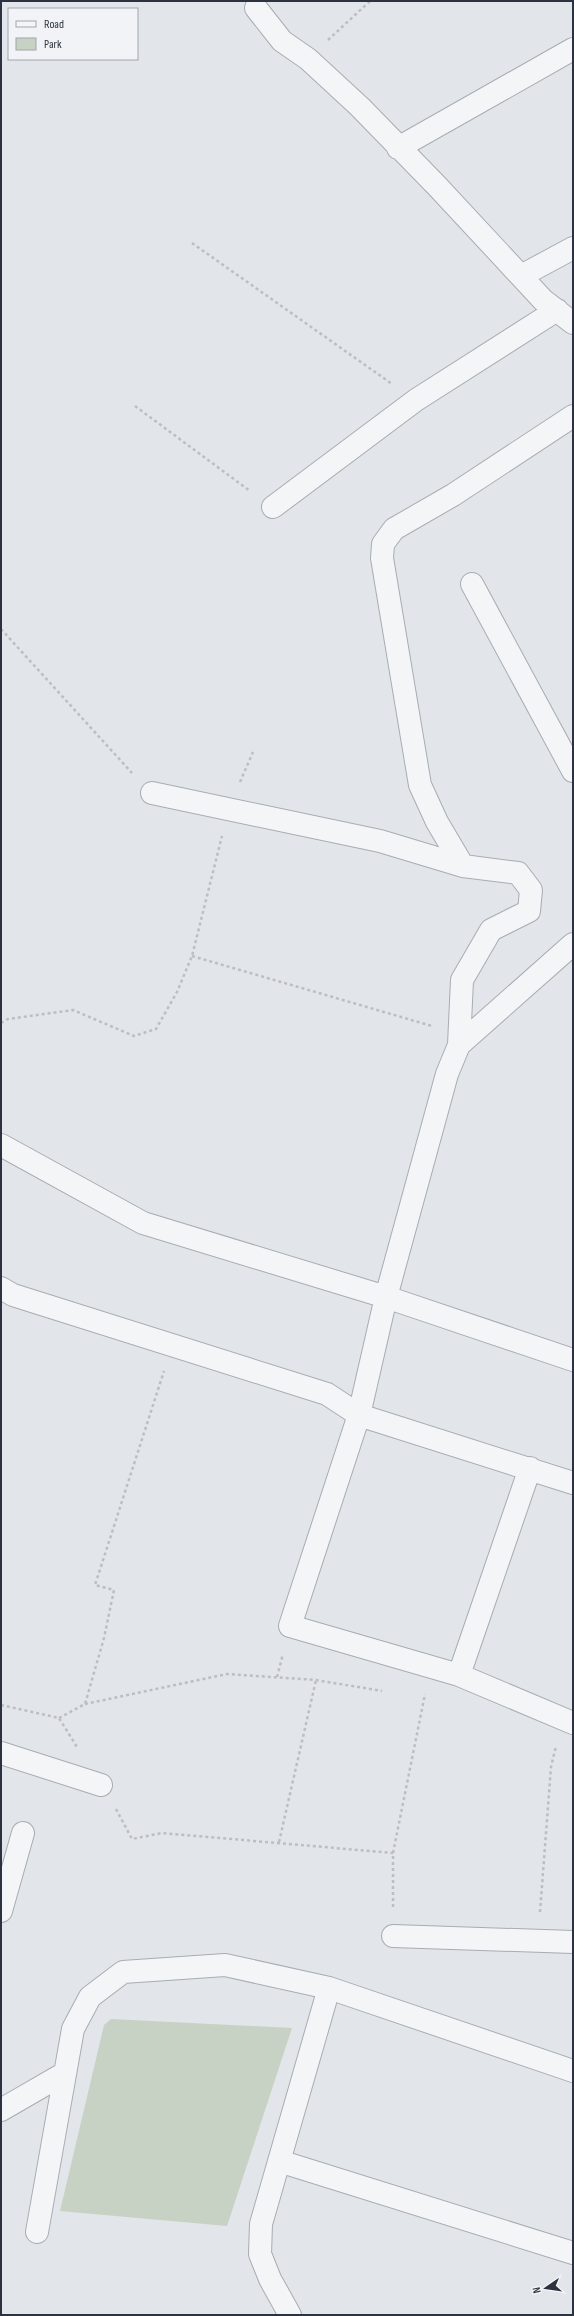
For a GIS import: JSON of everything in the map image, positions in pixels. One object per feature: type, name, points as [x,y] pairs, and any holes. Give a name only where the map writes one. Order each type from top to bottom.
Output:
[{"type":"street","points":[[256,8],[282,41],[308,59],[360,107],[398,148],[437,186],[542,300],[565,317],[416,400],[273,507]]},
{"type":"street","points":[[554,59],[573,34]]},
{"type":"street","points":[[398,148],[573,48]]},
{"type":"street","points":[[521,276],[573,248]]},
{"type":"street","points":[[463,866],[437,822],[420,785],[382,558],[383,544],[394,529],[453,495],[573,416]]},
{"type":"street","points":[[472,584],[573,771]]},
{"type":"street","points":[[152,793],[380,841],[463,866],[518,873],[531,890],[529,910],[491,930],[462,980],[459,1040],[447,1074],[386,1297],[359,1414],[290,1626],[459,1675],[568,1720]]},
{"type":"street","points":[[459,1040],[573,944]]},
{"type":"street","points":[[1,1145],[142,1223],[386,1297],[573,1360]]},
{"type":"street","points":[[1,1288],[13,1295],[327,1394],[359,1414],[573,1483]]},
{"type":"street","points":[[459,1675],[530,1468]]},
{"type":"street","points":[[1,1753],[101,1785]]},
{"type":"street","points":[[1,1911],[23,1833]]},
{"type":"street","points":[[393,1936],[573,1942]]},
{"type":"street","points":[[37,2232],[73,2029],[90,1997],[123,1972],[226,1965],[329,1988],[573,2070]]},
{"type":"street","points":[[290,2315],[270,2279],[260,2254],[261,2224],[329,1988]]},
{"type":"street","points":[[1,2110],[65,2073]]},
{"type":"street","points":[[279,2161],[573,2253]]},
{"type":"path","points":[[308,59],[370,1]]},
{"type":"path","points":[[192,243],[416,400]]},
{"type":"path","points":[[135,406],[273,507]]},
{"type":"path","points":[[1,629],[152,793]]},
{"type":"path","points":[[1,1023],[8,1019],[73,1010],[134,1036],[156,1029],[177,992],[192,956],[228,810],[253,752]]},
{"type":"path","points":[[192,956],[459,1040]]},
{"type":"path","points":[[85,1704],[104,1638],[114,1590],[95,1585],[172,1346]]},
{"type":"path","points":[[393,1936],[393,1853],[431,1666]]},
{"type":"path","points":[[59,1718],[85,1704],[227,1674],[316,1680],[382,1691]]},
{"type":"path","points":[[279,1842],[316,1680]]},
{"type":"path","points":[[538,1940],[551,1767],[568,1720]]},
{"type":"path","points":[[132,1839],[162,1833],[393,1853]]},
{"type":"green space","points":[[111,2019],[292,2028],[227,2226],[60,2211],[104,2025]]}]
